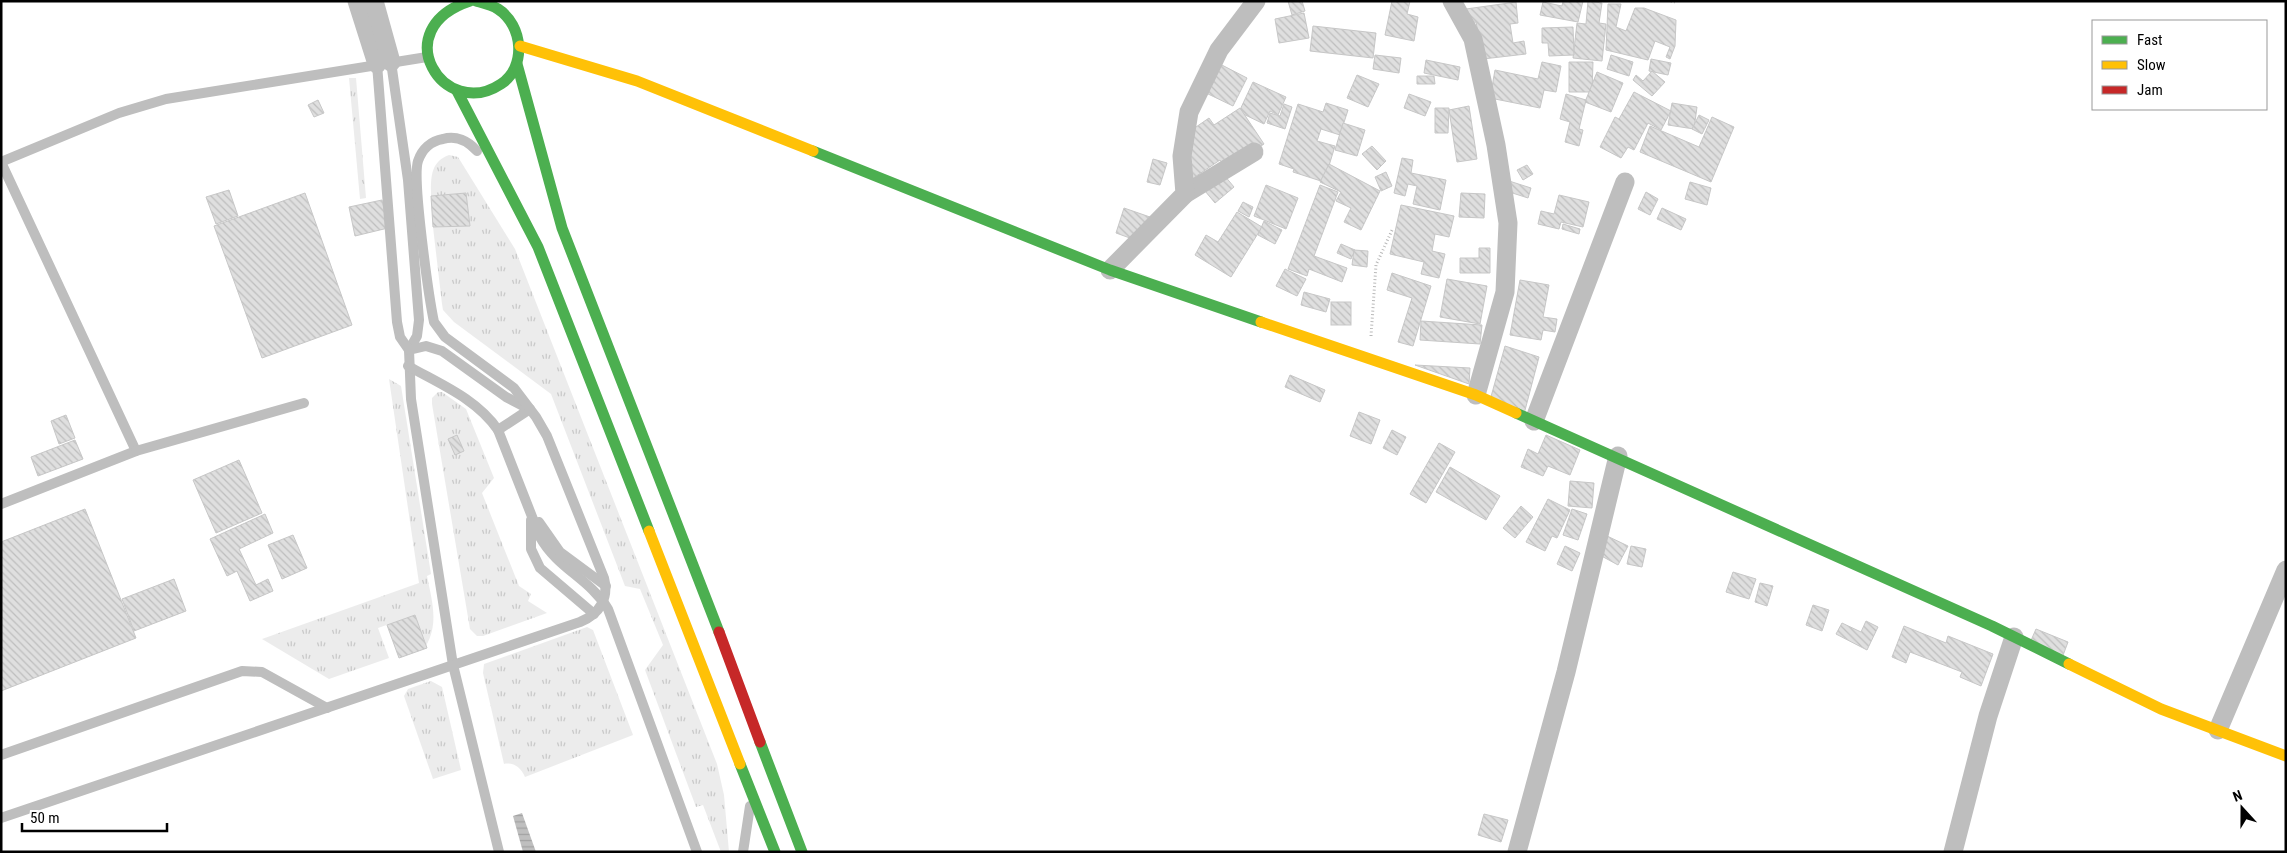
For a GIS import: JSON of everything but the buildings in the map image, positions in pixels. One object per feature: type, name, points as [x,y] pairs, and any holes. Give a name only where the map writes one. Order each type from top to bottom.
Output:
[{"type":"main road","points":[[430,31],[440,15],[455,5],[470,1]]},
{"type":"main road","points":[[431,10],[427,44],[428,57],[434,72],[444,83],[457,91],[475,94],[493,90],[508,79],[517,64],[520,46],[516,28],[506,14],[489,2],[476,1]]},
{"type":"main road","points":[[520,46],[636,81],[1110,270],[1476,395],[2014,637],[2161,709],[2286,756]]},
{"type":"main road","points":[[517,64],[562,228],[681,532],[802,852]]},
{"type":"main road","points":[[457,91],[538,246],[775,852]]},
{"type":"street","points":[[357,1],[384,63]]},
{"type":"street","points":[[374,1],[384,63]]},
{"type":"street","points":[[1185,194],[1182,156],[1189,112],[1219,50],[1256,1]]},
{"type":"street","points":[[1452,1],[1473,39],[1496,145],[1508,223],[1505,292],[1476,395]]},
{"type":"street","points":[[1110,270],[1185,194],[1254,152]]},
{"type":"street","points":[[1534,421],[1625,182]]},
{"type":"street","points":[[1517,852],[1566,672],[1617,457]]},
{"type":"street","points":[[2218,730],[2286,570]]},
{"type":"street","points":[[1953,852],[1988,716],[2014,637]]},
{"type":"lane","points":[[136,451],[1,162],[119,113],[158,101],[428,57]]},
{"type":"lane","points":[[384,63],[397,322],[400,337],[409,350]]},
{"type":"lane","points":[[384,63],[408,180],[419,320],[417,336],[409,350],[408,366],[411,399],[453,665],[499,852]]},
{"type":"lane","points":[[1,818],[580,622],[594,614],[603,602],[606,586],[547,436],[514,388],[446,337],[434,322],[417,180],[418,163],[429,145],[448,137],[459,138],[476,150],[538,246]]},
{"type":"lane","points":[[409,350],[426,346],[442,351],[506,397],[530,409]]},
{"type":"lane","points":[[408,366],[477,406],[498,430],[531,511],[537,531],[547,549],[555,560],[590,586],[603,602],[611,618],[697,852]]},
{"type":"lane","points":[[1,504],[136,451],[304,403]]},
{"type":"lane","points":[[498,430],[530,409]]},
{"type":"lane","points":[[531,511],[560,552],[606,586]]},
{"type":"lane","points":[[531,511],[531,549],[538,563],[548,575],[594,614]]},
{"type":"lane","points":[[1,755],[242,671],[262,672],[326,708]]},
{"type":"lane","points":[[743,852],[746,824],[754,796]]},
{"type":"path","points":[[1370,359],[1376,265],[1393,228]]},
{"type":"green space","points":[[349,78],[356,78],[366,198],[360,199]]},
{"type":"green space","points":[[449,155],[458,157],[515,249],[717,764],[724,795],[729,852],[721,852],[703,805],[696,807],[645,670],[663,645],[640,589],[625,586],[551,394],[454,322],[443,310],[433,227],[470,226],[466,193],[431,196],[432,177],[435,166]]},
{"type":"green space","points":[[389,379],[401,386],[431,574],[427,576],[433,612],[432,629],[426,646],[415,615],[378,628],[389,658],[329,679],[262,639],[419,583]]},
{"type":"green space","points":[[438,392],[442,392],[466,409],[494,478],[482,493],[519,586],[531,594],[528,601],[547,613],[483,636],[477,636],[470,629],[432,404],[432,398]]},
{"type":"green space","points":[[587,627],[593,630],[633,735],[525,777],[517,766],[504,764],[483,673],[484,664]]},
{"type":"green space","points":[[431,681],[442,687],[461,770],[433,779],[404,696],[408,689]]},
{"type":"shaded area","points":[[522,813],[536,852],[523,852],[513,816]]},
{"type":"traffic: fast","points":[[470,1],[445,14],[431,31],[427,50],[432,67],[444,82],[460,91],[480,92],[501,84],[509,77],[515,67],[519,46],[513,25],[506,16],[496,8],[476,1]]},
{"type":"traffic: fast","points":[[517,64],[562,228],[719,632]]},
{"type":"traffic: fast","points":[[457,91],[538,247],[649,531]]},
{"type":"traffic: fast","points":[[813,151],[1110,270],[1261,322]]},
{"type":"traffic: fast","points":[[1516,413],[1992,626],[2069,664]]},
{"type":"traffic: fast","points":[[760,742],[802,852]]},
{"type":"traffic: fast","points":[[740,764],[775,852]]},
{"type":"traffic: slow","points":[[520,46],[637,81],[813,151]]},
{"type":"traffic: slow","points":[[1261,322],[1476,395],[1516,413]]},
{"type":"traffic: slow","points":[[649,531],[740,764]]},
{"type":"traffic: slow","points":[[2069,664],[2161,709],[2286,756]]},
{"type":"traffic: jam","points":[[719,632],[760,742]]}]
